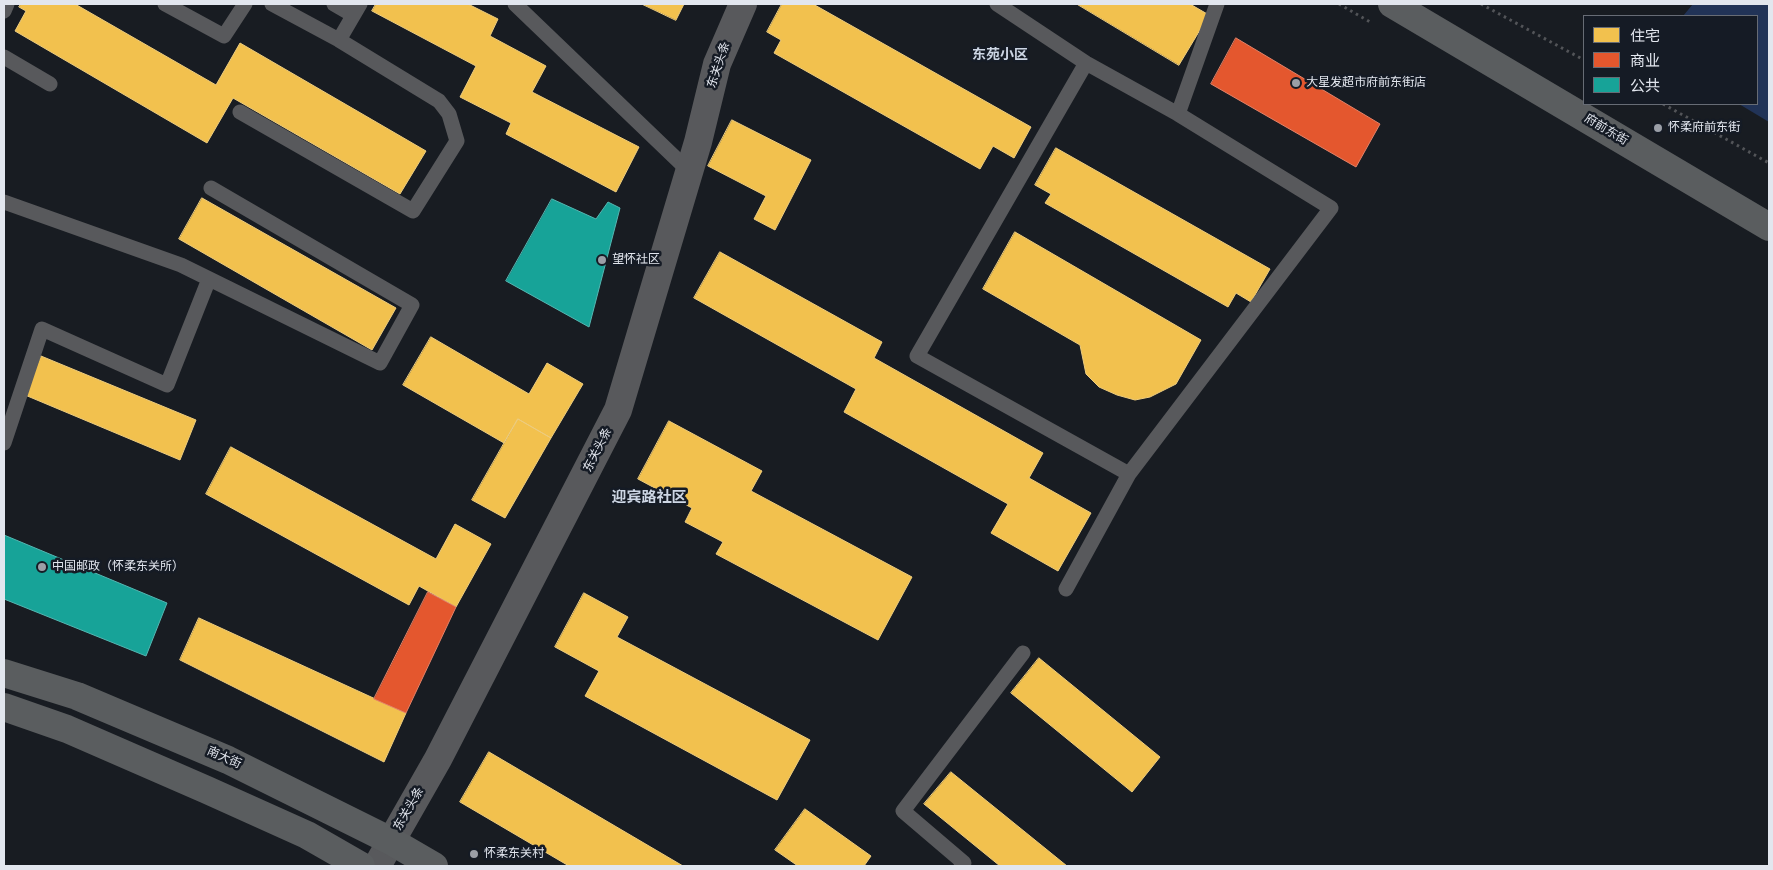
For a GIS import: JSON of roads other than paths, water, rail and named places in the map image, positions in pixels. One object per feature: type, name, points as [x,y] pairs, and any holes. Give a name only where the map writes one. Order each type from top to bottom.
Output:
[{"type":"main road","name":"府前东街","points":[[1392,4],[1769,227]]},
{"type":"main road","name":"府前东街","points":[[1429,4],[1583,94]]},
{"type":"main road","name":"府前东街","points":[[1601,105],[1769,205]]},
{"type":"main road","name":"南大街","points":[[4,672],[77,696],[228,760],[391,840],[434,866]]},
{"type":"main road","points":[[4,708],[67,729],[207,790],[307,835],[361,866]]},
{"type":"street","name":"东关头条","points":[[377,866],[438,760],[618,410],[689,171],[717,64],[743,4]]},
{"type":"lane","points":[[4,11],[7,4]]},
{"type":"lane","points":[[165,4],[224,36],[245,4]]},
{"type":"lane","points":[[240,112],[413,211],[458,141],[449,114],[439,102],[339,40],[272,4]]},
{"type":"lane","points":[[334,4],[357,10],[339,40]]},
{"type":"lane","points":[[515,4],[689,171]]},
{"type":"lane","points":[[997,4],[1086,63],[1178,114],[1331,208],[1130,474],[1066,590]]},
{"type":"lane","points":[[1178,114],[1217,4]]},
{"type":"lane","points":[[4,57],[50,84]]},
{"type":"lane","points":[[1086,63],[917,356],[1130,474]]},
{"type":"lane","points":[[4,202],[181,265],[380,363],[412,305],[211,188]]},
{"type":"lane","points":[[4,443],[42,329],[166,385],[209,279]]},
{"type":"lane","points":[[961,866],[964,863],[903,811],[1023,654]]},
{"type":"place","name":"大星发超市府前东街店","points":[[1296,83]]},
{"type":"place","name":"怀柔府前东街","points":[[1658,128]]},
{"type":"place","name":"望怀社区","points":[[602,260]]},
{"type":"place","name":"中国邮政（怀柔东关所）","points":[[42,567]]},
{"type":"place","name":"怀柔东关村","points":[[474,854]]},
{"type":"district","name":"东苑小区","points":[[1000,55]]},
{"type":"district","name":"迎宾路社区","points":[[649,498]]}]
